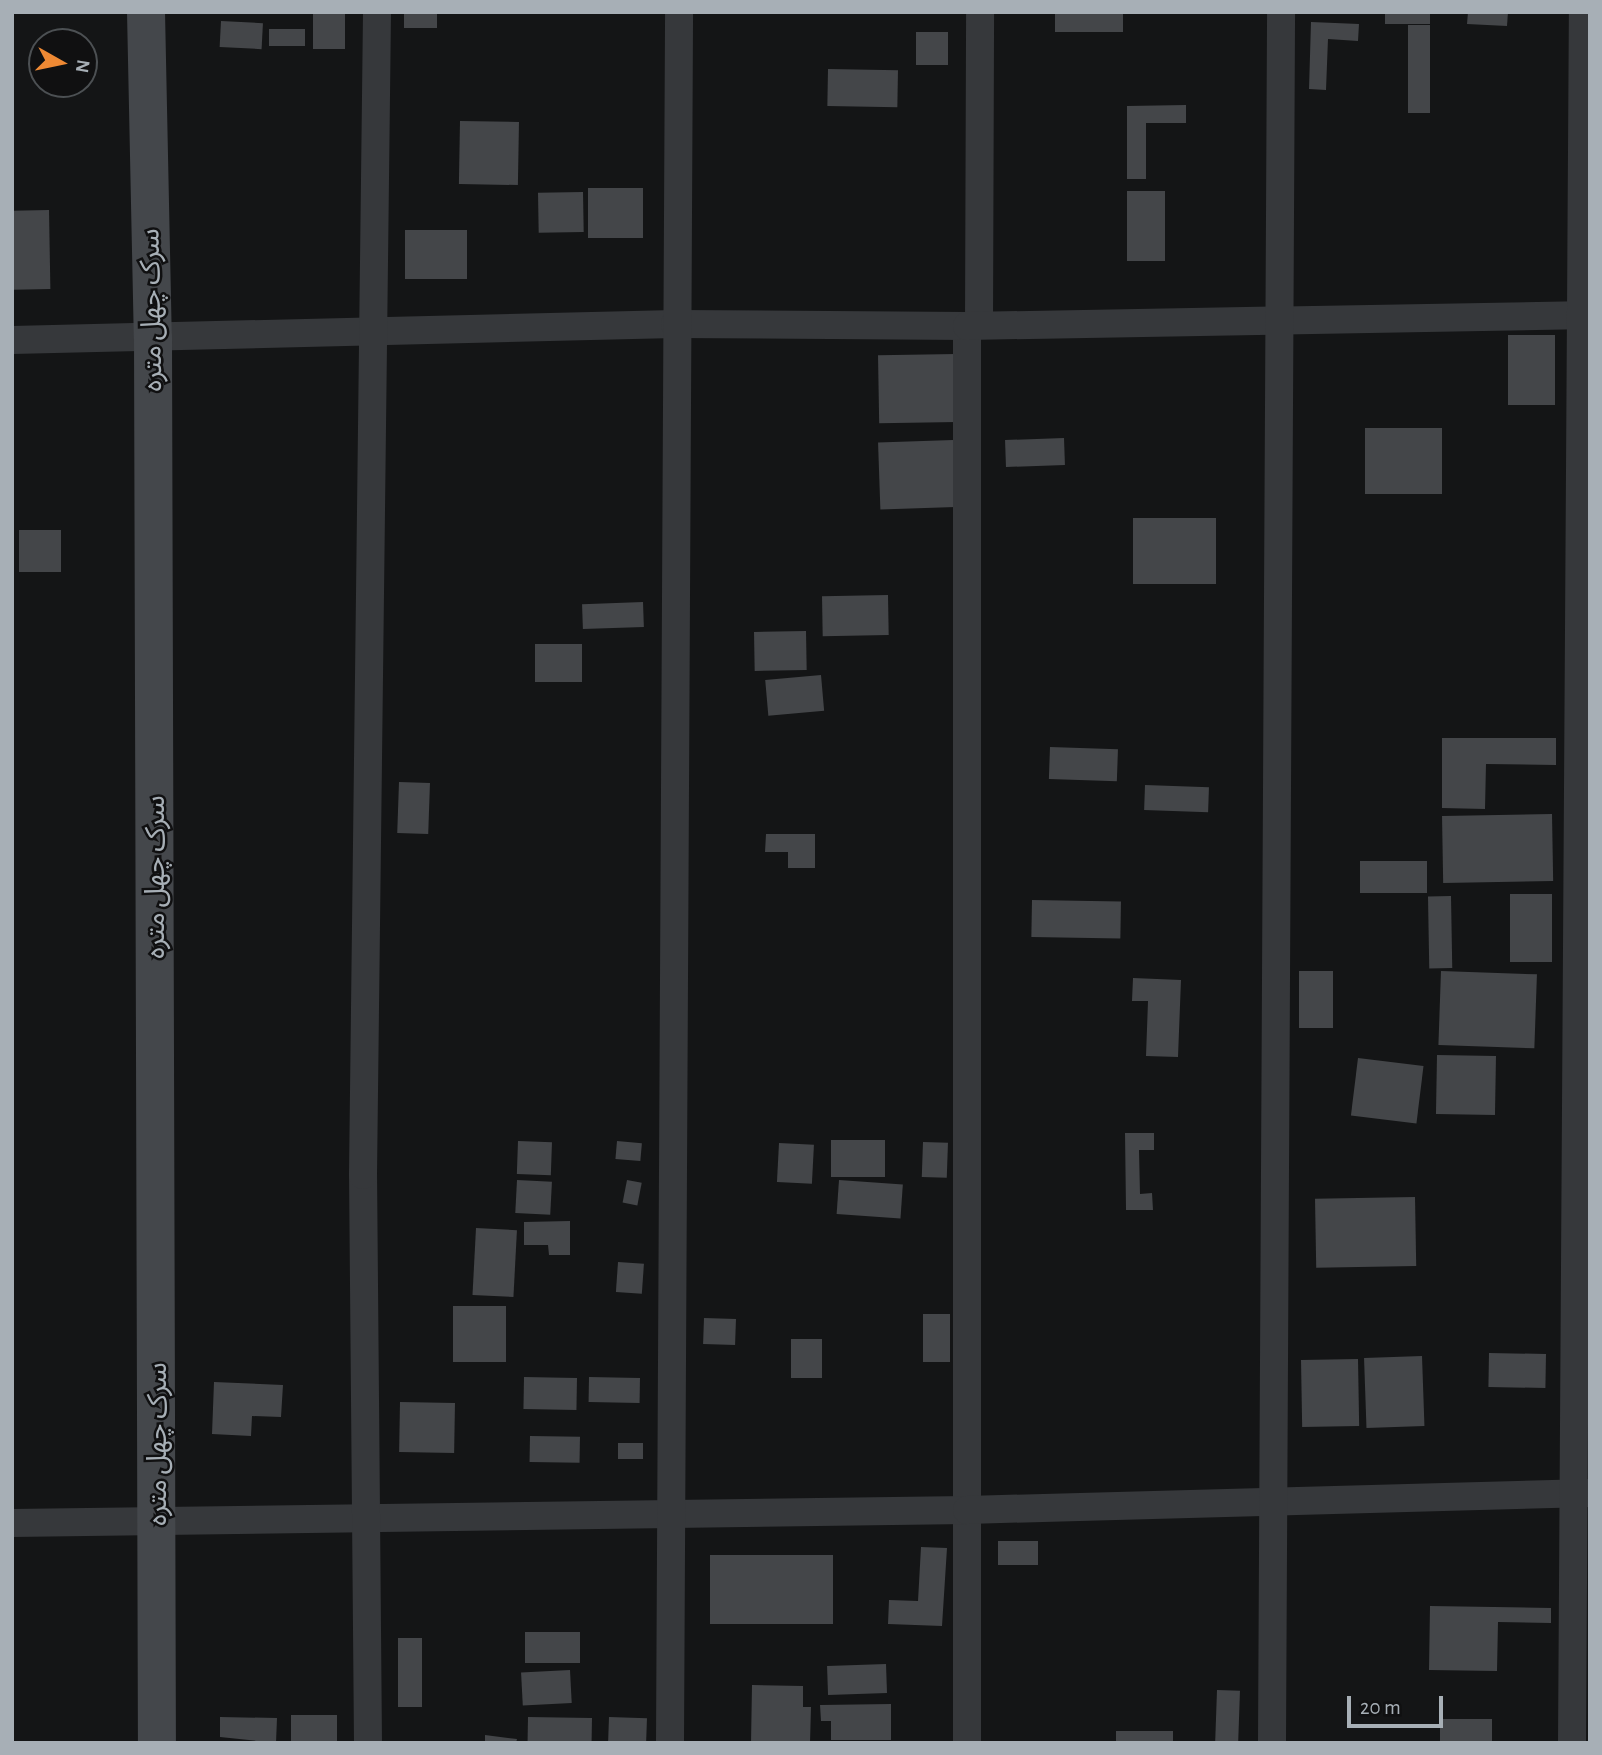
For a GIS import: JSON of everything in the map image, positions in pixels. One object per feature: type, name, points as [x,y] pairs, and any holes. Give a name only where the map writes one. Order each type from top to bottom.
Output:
[{"type":"street","name":"سرک چهل متره","points":[[146,12],[153,338],[158,1743]]},
{"type":"street","points":[[368,1743],[363,1175],[377,334],[377,12]]},
{"type":"street","points":[[670,1743],[675,324],[679,12]]},
{"type":"street","points":[[967,1743],[973,325],[980,12]]},
{"type":"street","points":[[1272,1743],[1282,320],[1281,12]]},
{"type":"street","points":[[1572,1743],[1582,1493],[1587,315],[1583,12]]},
{"type":"street","points":[[12,340],[377,334],[675,324],[973,325],[1587,315]]},
{"type":"street","points":[[12,1523],[967,1510],[1582,1493]]},
{"type":"building","points":[[313,12],[345,12],[345,49],[313,49]]},
{"type":"building","points":[[404,12],[437,12],[437,28],[404,28]]},
{"type":"building","points":[[1055,12],[1123,12],[1123,32],[1055,32]]},
{"type":"building","points":[[1385,12],[1430,12],[1430,24],[1385,24]]},
{"type":"building","points":[[1468,12],[1508,12],[1507,26],[1467,24]]},
{"type":"building","points":[[221,21],[263,23],[262,49],[220,47]]},
{"type":"building","points":[[1311,22],[1359,24],[1358,41],[1328,39],[1326,90],[1309,89]]},
{"type":"building","points":[[1408,25],[1430,25],[1430,113],[1408,113]]},
{"type":"building","points":[[269,29],[305,29],[305,46],[269,46]]},
{"type":"building","points":[[916,32],[948,32],[948,65],[916,65]]},
{"type":"building","points":[[828,69],[898,70],[897,107],[827,106]]},
{"type":"building","points":[[1186,105],[1186,123],[1146,123],[1146,179],[1127,179],[1127,106]]},
{"type":"building","points":[[460,121],[519,122],[518,185],[459,184]]},
{"type":"building","points":[[588,188],[643,188],[643,238],[588,238]]},
{"type":"building","points":[[1127,191],[1165,191],[1165,261],[1127,261]]},
{"type":"building","points":[[583,192],[584,232],[539,233],[538,193]]},
{"type":"building","points":[[49,210],[50,289],[13,290],[12,211]]},
{"type":"building","points":[[405,230],[467,230],[467,279],[405,279]]},
{"type":"building","points":[[1508,335],[1555,335],[1555,405],[1508,405]]},
{"type":"building","points":[[956,354],[957,422],[879,423],[878,355]]},
{"type":"building","points":[[1365,428],[1442,428],[1442,494],[1365,494]]},
{"type":"building","points":[[1064,438],[1065,465],[1006,467],[1005,440]]},
{"type":"building","points":[[953,440],[955,507],[880,510],[878,443]]},
{"type":"building","points":[[1133,518],[1216,518],[1216,584],[1133,584]]},
{"type":"building","points":[[19,530],[61,530],[61,572],[19,572]]},
{"type":"building","points":[[888,595],[889,635],[823,636],[822,596]]},
{"type":"building","points":[[643,602],[644,627],[583,629],[582,604]]},
{"type":"building","points":[[806,631],[807,670],[755,671],[754,632]]},
{"type":"building","points":[[535,644],[582,644],[582,682],[535,682]]},
{"type":"building","points":[[821,675],[824,711],[768,716],[765,680]]},
{"type":"building","points":[[1442,738],[1556,738],[1556,765],[1486,764],[1485,809],[1442,808]]},
{"type":"building","points":[[1050,747],[1118,749],[1117,781],[1049,779]]},
{"type":"building","points":[[399,782],[430,783],[428,834],[397,833]]},
{"type":"building","points":[[1145,785],[1209,787],[1208,812],[1144,810]]},
{"type":"building","points":[[1552,814],[1553,881],[1443,883],[1442,816]]},
{"type":"building","points":[[766,834],[815,834],[815,868],[788,868],[788,852],[765,852]]},
{"type":"building","points":[[1360,861],[1427,861],[1427,893],[1360,893]]},
{"type":"building","points":[[1510,894],[1552,894],[1552,962],[1510,962]]},
{"type":"building","points":[[1428,896],[1451,896],[1452,968],[1429,968]]},
{"type":"building","points":[[1032,900],[1121,902],[1120,939],[1031,937]]},
{"type":"building","points":[[1299,971],[1333,971],[1333,1028],[1299,1028]]},
{"type":"building","points":[[1441,971],[1537,974],[1534,1048],[1438,1045]]},
{"type":"building","points":[[1133,978],[1181,980],[1178,1057],[1146,1056],[1148,1001],[1132,1001]]},
{"type":"building","points":[[1437,1055],[1496,1056],[1495,1115],[1436,1114]]},
{"type":"building","points":[[1358,1058],[1424,1066],[1416,1124],[1351,1116]]},
{"type":"building","points":[[1125,1133],[1154,1133],[1154,1150],[1139,1150],[1140,1194],[1152,1193],[1153,1210],[1126,1210]]},
{"type":"building","points":[[831,1140],[885,1140],[885,1177],[831,1177]]},
{"type":"building","points":[[518,1141],[552,1142],[551,1175],[517,1174]]},
{"type":"building","points":[[617,1141],[642,1143],[640,1161],[615,1159]]},
{"type":"building","points":[[923,1142],[948,1143],[947,1178],[922,1177]]},
{"type":"building","points":[[779,1143],[814,1145],[812,1184],[777,1182]]},
{"type":"building","points":[[517,1180],[552,1182],[550,1215],[515,1213]]},
{"type":"building","points":[[627,1180],[642,1183],[637,1205],[623,1203]]},
{"type":"building","points":[[839,1180],[903,1184],[900,1218],[837,1214]]},
{"type":"building","points":[[1415,1197],[1416,1266],[1316,1268],[1315,1199]]},
{"type":"building","points":[[570,1221],[570,1255],[549,1255],[548,1245],[524,1245],[524,1222]]},
{"type":"building","points":[[476,1228],[517,1230],[513,1297],[472,1295]]},
{"type":"building","points":[[618,1262],[644,1264],[642,1294],[616,1292]]},
{"type":"building","points":[[453,1306],[506,1306],[506,1362],[453,1362]]},
{"type":"building","points":[[923,1314],[950,1314],[950,1362],[923,1362]]},
{"type":"building","points":[[704,1318],[736,1319],[735,1345],[703,1344]]},
{"type":"building","points":[[791,1339],[822,1339],[822,1378],[791,1378]]},
{"type":"building","points":[[1489,1353],[1546,1354],[1545,1388],[1488,1387]]},
{"type":"building","points":[[1422,1356],[1424,1426],[1366,1428],[1364,1358]]},
{"type":"building","points":[[1358,1359],[1359,1426],[1302,1427],[1301,1360]]},
{"type":"building","points":[[524,1377],[577,1378],[576,1410],[523,1409]]},
{"type":"building","points":[[589,1377],[640,1378],[640,1403],[589,1402]]},
{"type":"building","points":[[214,1382],[283,1385],[281,1417],[252,1416],[251,1436],[212,1434]]},
{"type":"building","points":[[400,1402],[455,1403],[454,1453],[399,1452]]},
{"type":"building","points":[[530,1436],[580,1437],[580,1463],[530,1462]]},
{"type":"building","points":[[618,1443],[643,1443],[643,1459],[618,1459]]},
{"type":"building","points":[[998,1541],[1038,1541],[1038,1565],[998,1565]]},
{"type":"building","points":[[921,1547],[947,1548],[942,1626],[888,1624],[889,1600],[918,1601]]},
{"type":"building","points":[[710,1555],[833,1555],[833,1624],[710,1624]]},
{"type":"building","points":[[1430,1606],[1551,1608],[1551,1623],[1498,1622],[1497,1671],[1429,1670]]},
{"type":"building","points":[[525,1632],[580,1632],[580,1663],[525,1663]]},
{"type":"building","points":[[398,1638],[422,1638],[422,1707],[398,1707]]},
{"type":"building","points":[[886,1664],[887,1693],[828,1695],[827,1666]]},
{"type":"building","points":[[570,1670],[572,1703],[523,1706],[521,1673]]},
{"type":"building","points":[[752,1685],[803,1686],[803,1707],[811,1707],[810,1743],[751,1743]]},
{"type":"building","points":[[1217,1690],[1240,1691],[1238,1743],[1215,1743]]},
{"type":"building","points":[[891,1704],[891,1740],[831,1740],[831,1721],[821,1721],[820,1705]]},
{"type":"building","points":[[291,1715],[337,1715],[337,1743],[291,1743]]},
{"type":"building","points":[[220,1717],[277,1718],[276,1743],[220,1737]]},
{"type":"building","points":[[528,1717],[592,1718],[592,1743],[528,1743]]},
{"type":"building","points":[[609,1717],[647,1718],[646,1743],[608,1743]]},
{"type":"building","points":[[1440,1719],[1492,1719],[1492,1743],[1440,1743]]},
{"type":"building","points":[[1116,1731],[1173,1731],[1173,1743],[1116,1743]]},
{"type":"building","points":[[485,1735],[517,1739],[516,1743],[485,1743]]}]
